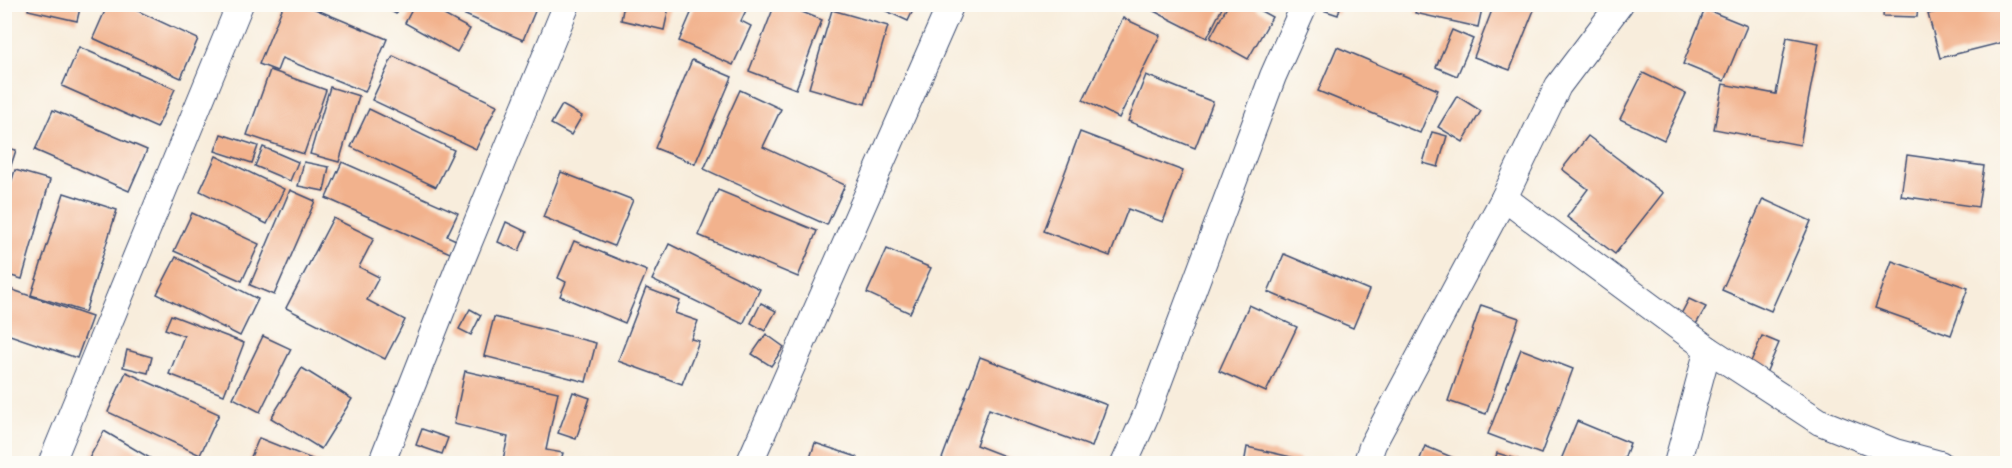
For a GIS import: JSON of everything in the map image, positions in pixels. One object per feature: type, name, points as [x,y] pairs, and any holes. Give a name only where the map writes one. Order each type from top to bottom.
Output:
[{"type":"street","points":[[51,464],[240,4]]},
{"type":"street","points":[[381,464],[567,4]]},
{"type":"street","points":[[749,464],[951,4]]},
{"type":"street","points":[[1124,464],[1147,413],[1273,76],[1305,4]]},
{"type":"street","points":[[1366,464],[1373,444],[1504,198],[1558,86],[1620,4]]},
{"type":"street","points":[[1504,198],[1708,349],[1820,422],[1894,452],[1940,464]]},
{"type":"street","points":[[1677,464],[1708,349]]},
{"type":"building","points":[[29,4],[81,4],[77,21],[28,10]]},
{"type":"building","points":[[108,4],[123,4],[198,39],[181,78],[93,38]]},
{"type":"building","points":[[132,4],[147,4],[145,9]]},
{"type":"building","points":[[284,4],[303,4],[387,39],[365,92],[282,58],[277,71],[259,64]]},
{"type":"building","points":[[378,4],[402,4],[396,14]]},
{"type":"building","points":[[415,4],[424,4],[470,29],[457,52],[405,23]]},
{"type":"building","points":[[440,4],[538,4],[523,40]]},
{"type":"building","points":[[624,4],[658,4],[669,7],[664,30],[621,20]]},
{"type":"building","points":[[695,4],[749,4],[741,21],[751,26],[733,65],[679,41]]},
{"type":"building","points":[[775,4],[782,4],[822,20],[796,89],[749,71]]},
{"type":"building","points":[[871,4],[916,4],[908,21]]},
{"type":"building","points":[[1140,4],[1224,4],[1207,38]]},
{"type":"building","points":[[1322,4],[1341,4],[1338,15],[1320,9]]},
{"type":"building","points":[[1417,4],[1483,4],[1478,27],[1415,13]]},
{"type":"building","points":[[1884,4],[1918,4],[1917,17],[1883,16]]},
{"type":"building","points":[[1968,4],[2008,4],[2008,41],[1940,58],[1928,14]]},
{"type":"building","points":[[1228,5],[1250,5],[1272,17],[1248,59],[1210,38]]},
{"type":"building","points":[[1494,5],[1536,5],[1510,70],[1474,57]]},
{"type":"building","points":[[1705,9],[1747,26],[1724,81],[1683,64]]},
{"type":"building","points":[[832,10],[888,26],[865,104],[809,88]]},
{"type":"building","points":[[1123,18],[1160,35],[1119,118],[1083,100]]},
{"type":"building","points":[[1452,30],[1473,39],[1457,76],[1436,67]]},
{"type":"building","points":[[1787,37],[1819,43],[1800,145],[1714,129],[1723,84],[1776,94]]},
{"type":"building","points":[[79,47],[175,89],[157,128],[62,86]]},
{"type":"building","points":[[1337,47],[1438,90],[1420,133],[1318,91]]},
{"type":"building","points":[[393,56],[497,105],[476,149],[372,100]]},
{"type":"building","points":[[692,60],[732,77],[695,164],[655,148]]},
{"type":"building","points":[[270,70],[326,90],[304,154],[247,135]]},
{"type":"building","points":[[1643,73],[1686,94],[1664,140],[1620,119]]},
{"type":"building","points":[[1146,75],[1213,102],[1195,148],[1128,121]]},
{"type":"building","points":[[330,87],[359,96],[339,162],[310,154]]},
{"type":"building","points":[[740,90],[781,109],[763,147],[845,185],[827,225],[704,169]]},
{"type":"building","points":[[1457,96],[1481,111],[1463,142],[1438,127]]},
{"type":"building","points":[[562,105],[582,116],[571,135],[551,124]]},
{"type":"building","points":[[369,109],[454,150],[436,187],[351,147]]},
{"type":"building","points":[[53,110],[147,150],[129,191],[35,150]]},
{"type":"building","points":[[1080,132],[1183,171],[1163,222],[1128,209],[1110,256],[1043,231]]},
{"type":"building","points":[[1432,132],[1447,136],[1438,167],[1423,163]]},
{"type":"building","points":[[221,134],[258,146],[252,163],[215,151]]},
{"type":"building","points":[[1588,136],[1663,193],[1615,254],[1567,217],[1588,189],[1562,169]]},
{"type":"building","points":[[4,147],[16,150],[5,184],[4,184]]},
{"type":"building","points":[[263,147],[298,162],[290,181],[255,166]]},
{"type":"building","points":[[1907,155],[1984,166],[1978,207],[1901,196]]},
{"type":"building","points":[[216,156],[284,189],[267,224],[200,191]]},
{"type":"building","points":[[304,162],[329,167],[324,191],[298,186]]},
{"type":"building","points":[[342,162],[458,213],[447,236],[456,240],[450,253],[326,198]]},
{"type":"building","points":[[15,170],[50,180],[22,279],[4,274],[4,206]]},
{"type":"building","points":[[561,172],[633,200],[614,246],[543,217]]},
{"type":"building","points":[[290,190],[315,201],[274,295],[250,285]]},
{"type":"building","points":[[718,190],[817,231],[798,277],[698,235]]},
{"type":"building","points":[[64,193],[117,210],[85,312],[31,295]]},
{"type":"building","points":[[1763,199],[1811,221],[1771,311],[1722,290]]},
{"type":"building","points":[[192,213],[259,244],[242,281],[174,251]]},
{"type":"building","points":[[333,218],[374,238],[359,267],[379,277],[367,300],[405,320],[385,359],[286,308]]},
{"type":"building","points":[[506,222],[527,232],[519,251],[498,242]]},
{"type":"building","points":[[574,241],[647,271],[625,323],[560,296],[566,282],[558,278]]},
{"type":"building","points":[[669,244],[760,289],[743,324],[652,280]]},
{"type":"building","points":[[887,249],[931,268],[910,313],[867,293]]},
{"type":"building","points":[[1284,254],[1369,290],[1353,328],[1268,292]]},
{"type":"building","points":[[176,257],[258,299],[240,336],[157,294]]},
{"type":"building","points":[[1892,261],[1968,288],[1951,335],[1875,308]]},
{"type":"building","points":[[4,287],[92,317],[77,358],[4,333]]},
{"type":"building","points":[[646,288],[680,301],[675,313],[698,321],[691,339],[699,341],[682,384],[618,361]]},
{"type":"building","points":[[1689,299],[1706,307],[1695,326],[1679,318]]},
{"type":"building","points":[[761,303],[776,311],[765,331],[751,323]]},
{"type":"building","points":[[1249,305],[1297,327],[1266,392],[1219,371]]},
{"type":"building","points":[[1481,305],[1519,318],[1486,414],[1448,401]]},
{"type":"building","points":[[470,309],[481,315],[471,335],[459,329]]},
{"type":"building","points":[[171,315],[244,343],[224,395],[169,374],[184,336],[165,329]]},
{"type":"building","points":[[494,317],[596,343],[586,382],[484,356]]},
{"type":"building","points":[[766,334],[784,347],[771,366],[752,354]]},
{"type":"building","points":[[263,336],[291,349],[260,412],[233,398]]},
{"type":"building","points":[[1762,336],[1779,343],[1766,373],[1749,366]]},
{"type":"building","points":[[1521,349],[1573,369],[1541,454],[1488,434]]},
{"type":"building","points":[[127,350],[152,357],[148,373],[123,367]]},
{"type":"building","points":[[980,357],[1107,405],[1092,447],[989,409],[976,445],[1025,464],[940,464]]},
{"type":"building","points":[[302,368],[352,399],[321,449],[271,418]]},
{"type":"building","points":[[465,371],[558,392],[546,450],[563,453],[560,464],[502,464],[508,437],[454,424]]},
{"type":"building","points":[[126,372],[219,414],[200,455],[108,412]]},
{"type":"building","points":[[573,392],[590,398],[576,439],[558,433]]},
{"type":"building","points":[[1577,421],[1630,443],[1622,464],[1560,462]]},
{"type":"building","points":[[422,429],[448,438],[442,454],[416,445]]},
{"type":"building","points":[[104,431],[160,464],[86,464]]},
{"type":"building","points":[[259,438],[322,463],[322,464],[248,464]]},
{"type":"building","points":[[815,443],[857,457],[855,464],[808,464]]},
{"type":"building","points":[[1425,446],[1466,463],[1466,464],[1418,464]]},
{"type":"building","points":[[1247,447],[1300,459],[1300,464],[1244,464]]},
{"type":"building","points":[[1497,453],[1523,461],[1523,464],[1494,464]]}]
